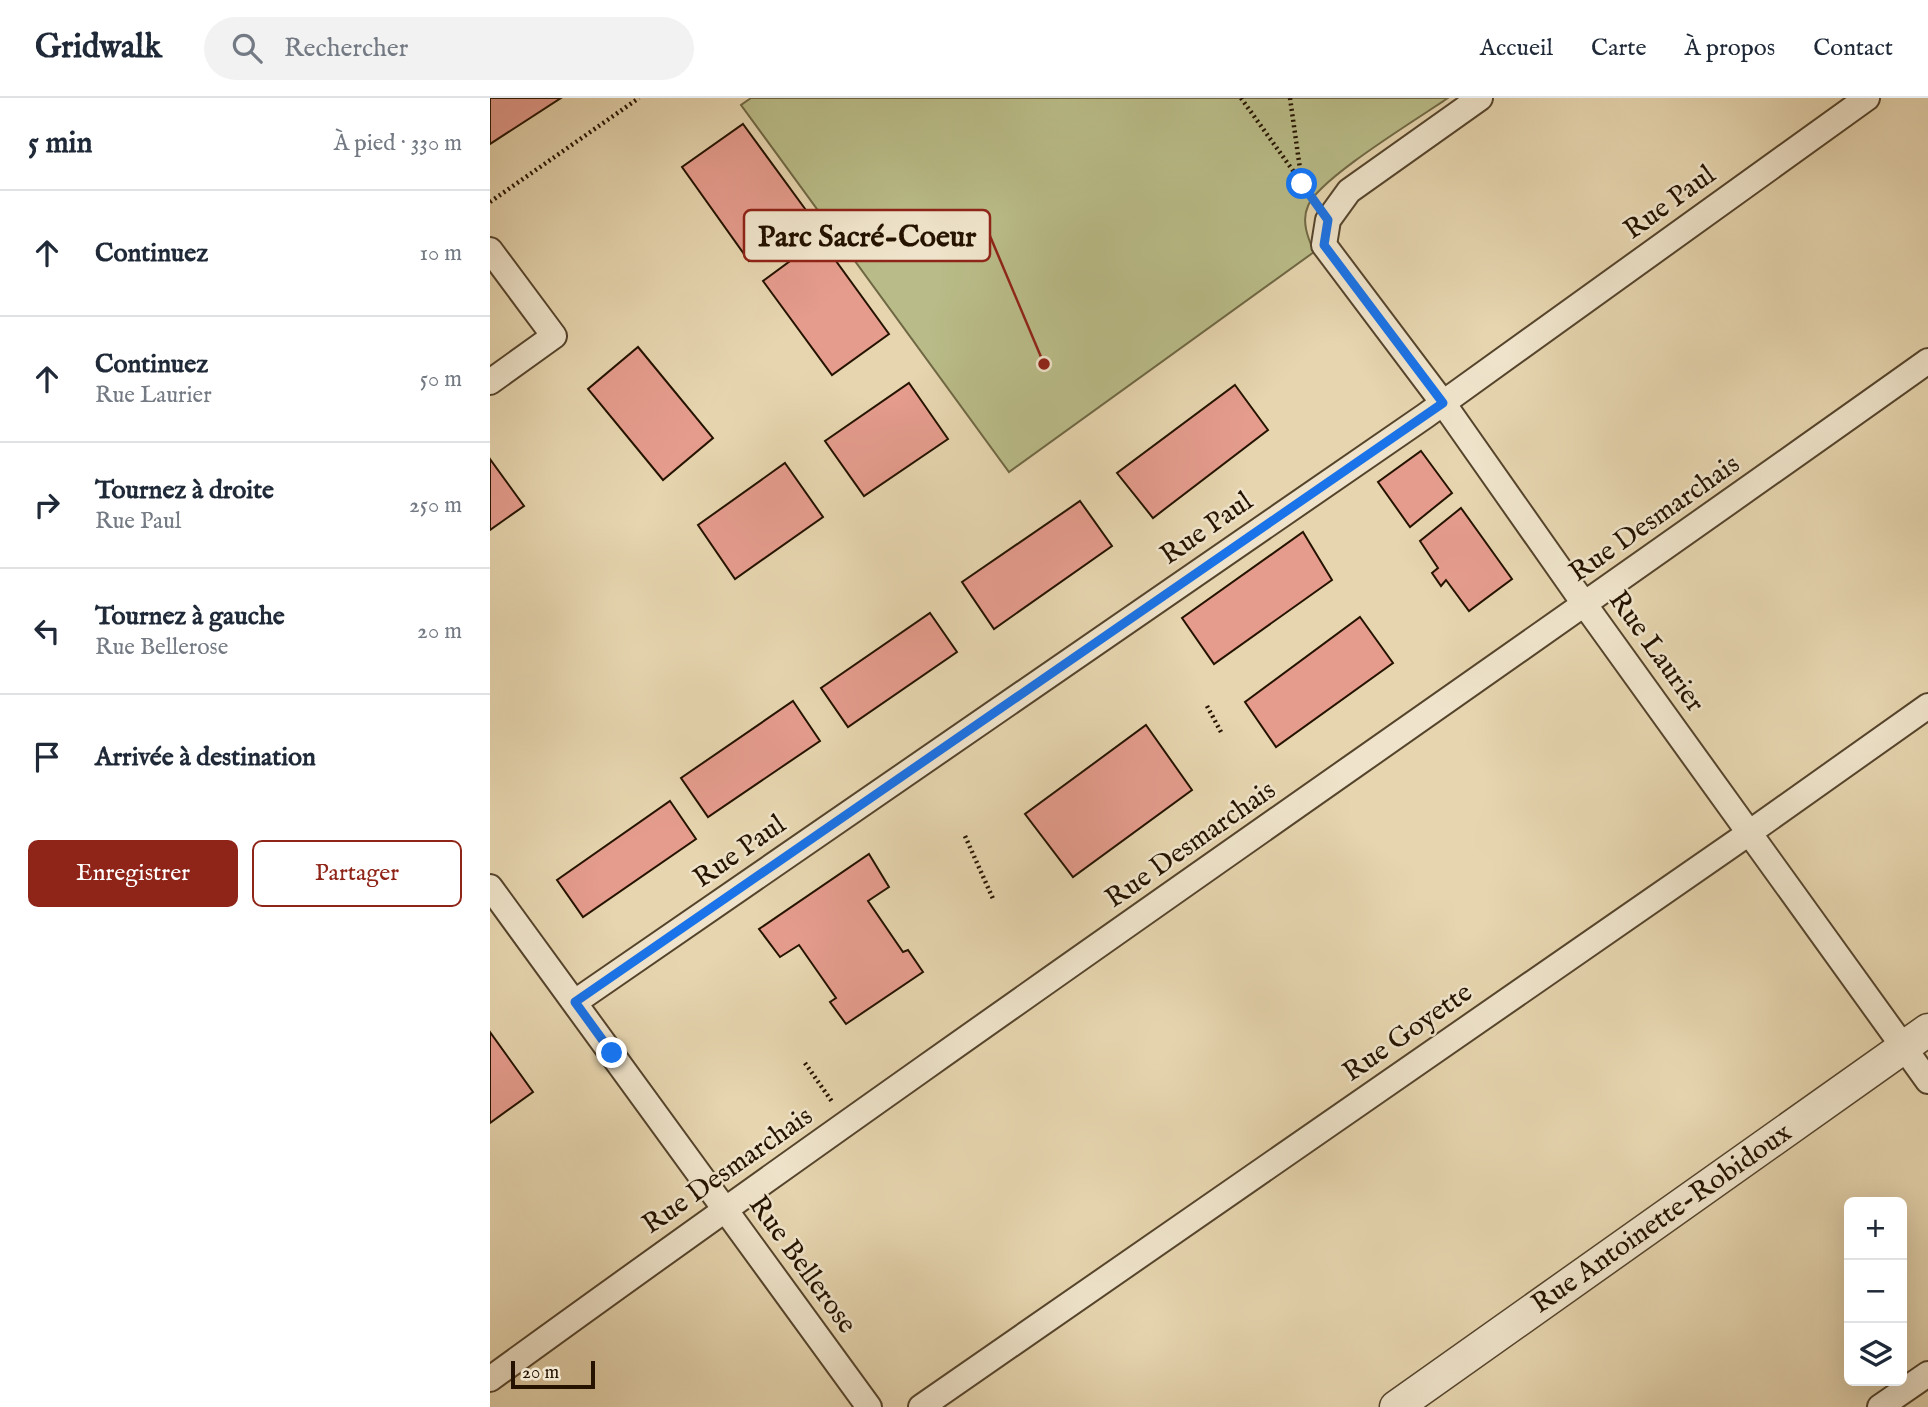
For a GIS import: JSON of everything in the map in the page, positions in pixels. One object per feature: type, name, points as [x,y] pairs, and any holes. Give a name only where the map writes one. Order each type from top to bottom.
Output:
[{"type":"street","points":[[1328,220],[1349,191],[1480,98]]},
{"type":"street","name":"Rue Paul","points":[[575,1002],[1443,403],[1867,98]]},
{"type":"street","name":"Rue Laurier","points":[[1328,220],[1324,245],[1443,403],[1750,832],[1916,1039],[1928,1081]]},
{"type":"street","points":[[490,250],[554,335],[490,382]]},
{"type":"street","name":"Rue Desmarchais","points":[[490,1379],[724,1210],[1928,361]]},
{"type":"street","name":"Rue Goyette","points":[[921,1407],[1928,706]]},
{"type":"street","name":"Rue Bellerose","points":[[490,887],[869,1407]]},
{"type":"street","name":"Rue Antoinette-Robidoux","points":[[1396,1407],[1916,1039]]},
{"type":"street","points":[[1880,1407],[1928,1374]]},
{"type":"path","points":[[490,202],[639,98]]},
{"type":"path","points":[[1241,98],[1328,220]]},
{"type":"path","points":[[1290,98],[1302,184]]},
{"type":"path","points":[[1208,706],[1220,732]]},
{"type":"path","points":[[965,836],[994,901]]},
{"type":"path","points":[[805,1063],[847,1123]]},
{"type":"green space","points":[[751,98],[1448,98],[1349,165],[1316,194],[1308,206],[1305,218],[1314,252],[1009,472],[741,105]]},
{"type":"building","points":[[490,98],[561,98],[490,144]]},
{"type":"building","points":[[743,124],[811,217],[749,261],[682,167]]},
{"type":"building","points":[[820,239],[889,334],[832,375],[763,281]]},
{"type":"building","points":[[638,347],[713,438],[663,480],[588,389]]},
{"type":"building","points":[[909,383],[948,439],[864,496],[825,441]]},
{"type":"building","points":[[1235,385],[1268,430],[1153,518],[1117,473]]},
{"type":"building","points":[[1421,451],[1452,493],[1410,527],[1378,482]]},
{"type":"building","points":[[490,459],[524,506],[490,530]]},
{"type":"building","points":[[785,463],[823,517],[735,579],[698,525]]},
{"type":"building","points":[[1080,501],[1112,546],[994,629],[962,582]]},
{"type":"building","points":[[1461,508],[1512,579],[1469,611],[1446,580],[1441,586],[1432,573],[1438,568],[1420,541]]},
{"type":"building","points":[[1303,532],[1332,580],[1214,664],[1182,618]]},
{"type":"building","points":[[930,613],[957,652],[848,727],[821,688]]},
{"type":"building","points":[[1360,617],[1393,663],[1276,747],[1245,702]]},
{"type":"building","points":[[793,701],[820,741],[708,817],[681,778]]},
{"type":"building","points":[[1146,725],[1192,790],[1073,877],[1025,814]]},
{"type":"building","points":[[670,801],[696,839],[583,917],[557,880]]},
{"type":"building","points":[[869,854],[889,887],[868,901],[903,952],[908,950],[923,972],[846,1024],[830,1002],[836,998],[799,945],[780,957],[759,929]]},
{"type":"building","points":[[490,1032],[533,1092],[490,1123]]},
{"type":"place","name":"Parc Sacré-Coeur","points":[[1044,364]]},
{"type":"route","points":[[612,1053],[575,1002],[1443,403],[1324,245],[1328,220],[1302,184]]}]
